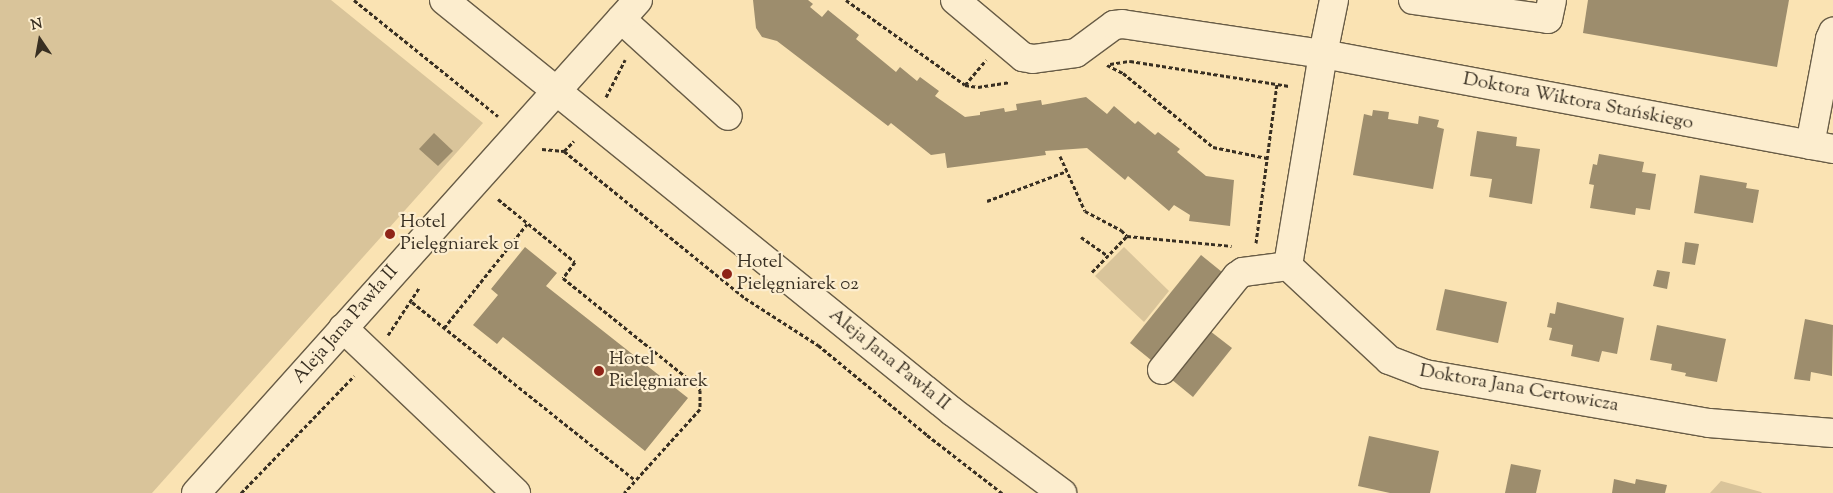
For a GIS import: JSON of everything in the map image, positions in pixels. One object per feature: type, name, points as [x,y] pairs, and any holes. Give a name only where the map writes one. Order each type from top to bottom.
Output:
[{"type":"street","name":"Aleja Jana Pawła II","points":[[444,0],[953,412],[1062,493]]},
{"type":"street","points":[[955,0],[1023,57],[1033,59],[1076,53],[1114,25],[1122,24],[1322,54]]},
{"type":"street","points":[[1162,370],[1230,284],[1243,272],[1288,266],[1322,54],[1334,0]]},
{"type":"street","points":[[1413,0],[1548,19],[1552,0]]},
{"type":"street","points":[[556,90],[632,18],[728,116]]},
{"type":"street","points":[[1822,147],[1830,39],[1833,32]]},
{"type":"street","name":"Doktora Wiktora Stańskiego","points":[[1322,54],[1822,147]]},
{"type":"street","name":"Aleja Jana Pawła II","points":[[196,493],[556,90]]},
{"type":"street","name":"Doktora Jana Certowicza","points":[[1288,266],[1389,360],[1425,374],[1709,423],[1833,433]]},
{"type":"street","points":[[343,328],[516,493]]},
{"type":"path","points":[[354,0],[502,119]]},
{"type":"path","points":[[564,152],[606,105],[605,99],[632,18]]},
{"type":"path","points":[[1105,65],[1130,61],[1317,90]]},
{"type":"path","points":[[1252,271],[1277,84]]},
{"type":"path","points":[[537,156],[543,148],[564,152],[745,298],[818,345],[956,458],[1002,493]]},
{"type":"path","points":[[1060,156],[1085,211],[1120,230],[1127,236],[1235,246]]},
{"type":"path","points":[[987,201],[1067,171]]},
{"type":"path","points":[[491,206],[504,192]]},
{"type":"path","points":[[497,199],[575,262],[563,278],[696,384],[700,390],[700,410],[624,493]]},
{"type":"path","points":[[444,328],[527,224]]},
{"type":"path","points":[[1092,272],[1127,236]]},
{"type":"path","points":[[1081,237],[1108,256]]},
{"type":"path","points":[[242,493],[373,356],[412,302],[422,283]]},
{"type":"path","points":[[412,302],[634,480]]},
{"type":"shaded area","points":[[0,0],[331,0],[483,123],[152,493],[0,493]]},
{"type":"shaded area","points":[[1124,247],[1169,291],[1144,322],[1095,276]]},
{"type":"shaded area","points":[[1721,481],[1761,492],[1762,493],[1710,493]]},
{"type":"building","points":[[753,0],[808,0],[813,4],[810,7],[822,17],[828,10],[859,35],[856,39],[896,72],[900,67],[917,81],[920,77],[939,91],[935,96],[965,117],[1004,108],[1005,112],[1017,110],[1016,104],[1041,100],[1042,105],[1086,97],[1107,114],[1114,106],[1135,124],[1138,121],[1155,135],[1158,132],[1180,149],[1177,152],[1206,176],[1234,180],[1230,226],[1189,221],[1190,215],[1174,205],[1169,211],[1128,176],[1125,180],[1087,148],[1045,151],[1046,155],[947,168],[945,153],[931,155],[891,123],[888,126],[777,41],[762,37],[756,28]]},
{"type":"building","points":[[1588,0],[1789,0],[1777,67],[1583,33]]},
{"type":"building","points":[[1373,110],[1389,112],[1388,119],[1418,124],[1419,116],[1439,120],[1437,127],[1444,129],[1433,189],[1353,175],[1364,114],[1372,116]]},
{"type":"building","points":[[1477,131],[1517,137],[1516,146],[1540,149],[1532,204],[1489,197],[1492,179],[1470,176]]},
{"type":"building","points":[[434,133],[453,151],[438,166],[419,149]]},
{"type":"building","points":[[1599,154],[1644,162],[1642,172],[1656,174],[1650,210],[1636,208],[1635,215],[1590,208],[1594,185],[1589,184],[1593,164],[1597,165]]},
{"type":"building","points":[[1700,175],[1747,183],[1746,188],[1759,190],[1753,223],[1694,213]]},
{"type":"building","points":[[1685,242],[1699,244],[1695,265],[1682,263]]},
{"type":"building","name":"Hotel Pielęgniarek","points":[[525,247],[557,273],[546,286],[688,398],[645,451],[503,337],[497,344],[473,325],[498,295],[491,289]]},
{"type":"building","points":[[1201,255],[1222,272],[1151,360],[1130,343]]},
{"type":"building","points":[[1657,270],[1670,272],[1667,289],[1653,286]]},
{"type":"building","points":[[1445,289],[1507,302],[1498,343],[1436,330]]},
{"type":"building","points":[[1557,302],[1624,318],[1617,354],[1602,351],[1599,362],[1571,356],[1573,345],[1549,340],[1552,328],[1547,327],[1550,313],[1555,314]]},
{"type":"building","points":[[1805,319],[1833,325],[1832,376],[1811,372],[1810,381],[1794,379]]},
{"type":"building","points":[[1657,325],[1726,339],[1717,382],[1685,376],[1686,373],[1671,370],[1672,364],[1650,360]]},
{"type":"building","points":[[1210,331],[1232,348],[1193,397],[1171,379]]},
{"type":"building","points":[[1369,436],[1439,451],[1430,493],[1390,493],[1358,486]]},
{"type":"building","points":[[1511,464],[1541,470],[1536,493],[1505,493]]},
{"type":"building","points":[[1614,479],[1635,484],[1636,479],[1667,485],[1665,493],[1612,493]]},
{"type":"place","name":"Hotel Pielęgniarek 01","points":[[390,234]]},
{"type":"place","name":"Hotel Pielęgniarek 02","points":[[727,274]]},
{"type":"place","name":"Hotel Pielęgniarek","points":[[599,371]]}]
